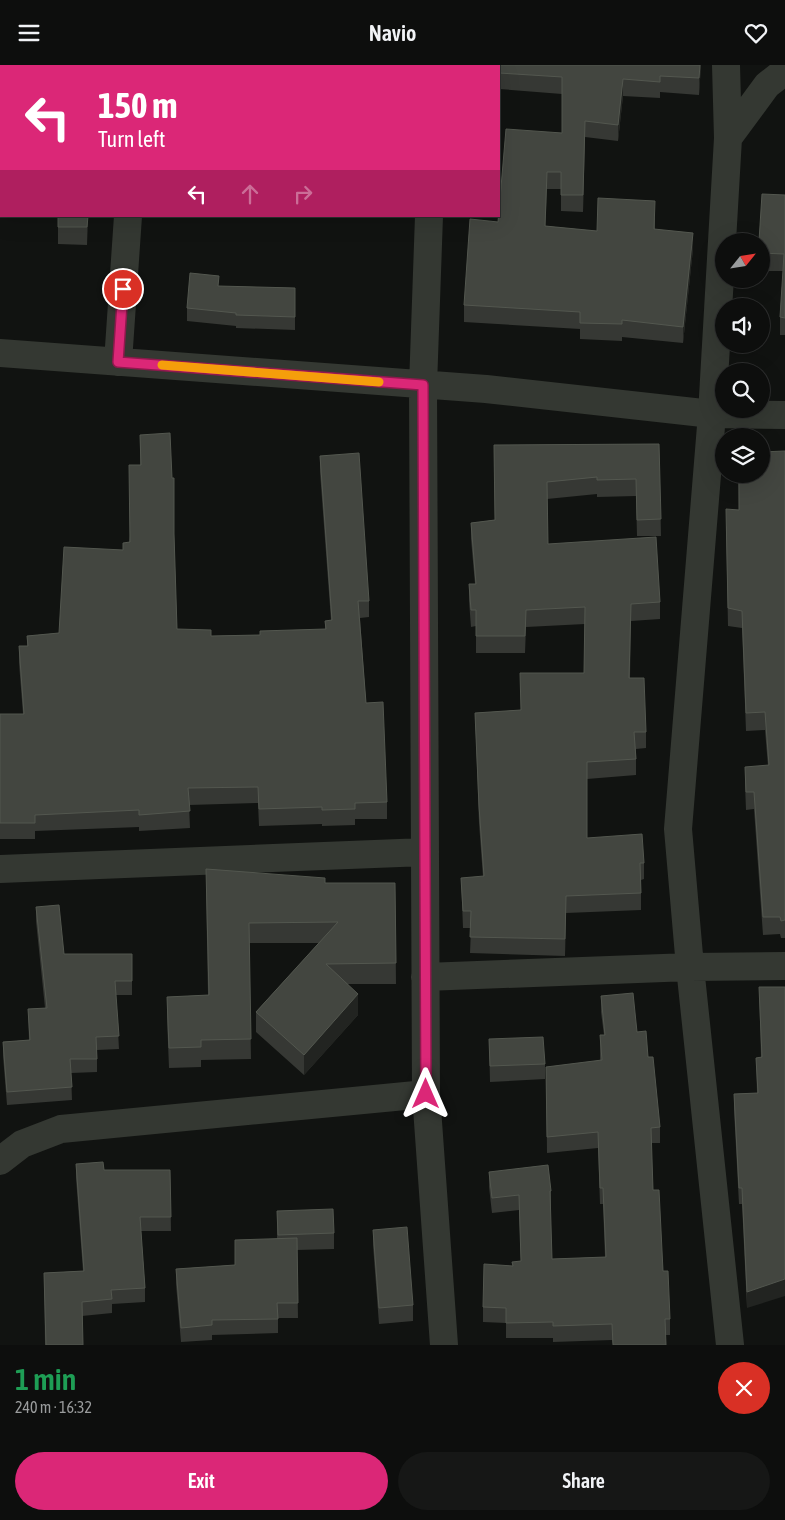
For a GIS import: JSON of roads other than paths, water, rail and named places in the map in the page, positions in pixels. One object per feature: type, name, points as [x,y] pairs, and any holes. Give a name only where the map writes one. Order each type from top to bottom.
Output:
[{"type":"street","points":[[726,65],[728,138],[712,414],[678,829],[690,967],[730,1345]]},
{"type":"street","points":[[728,138],[767,85],[785,71]]},
{"type":"street","points":[[118,362],[128,217]]},
{"type":"street","points":[[429,217],[423,385],[426,1094],[444,1345]]},
{"type":"street","points":[[0,353],[486,389],[712,414],[785,415]]},
{"type":"street","points":[[0,869],[425,852]]},
{"type":"street","points":[[425,977],[690,967],[785,966]]},
{"type":"street","points":[[0,1161],[22,1144],[61,1129],[426,1094]]}]
